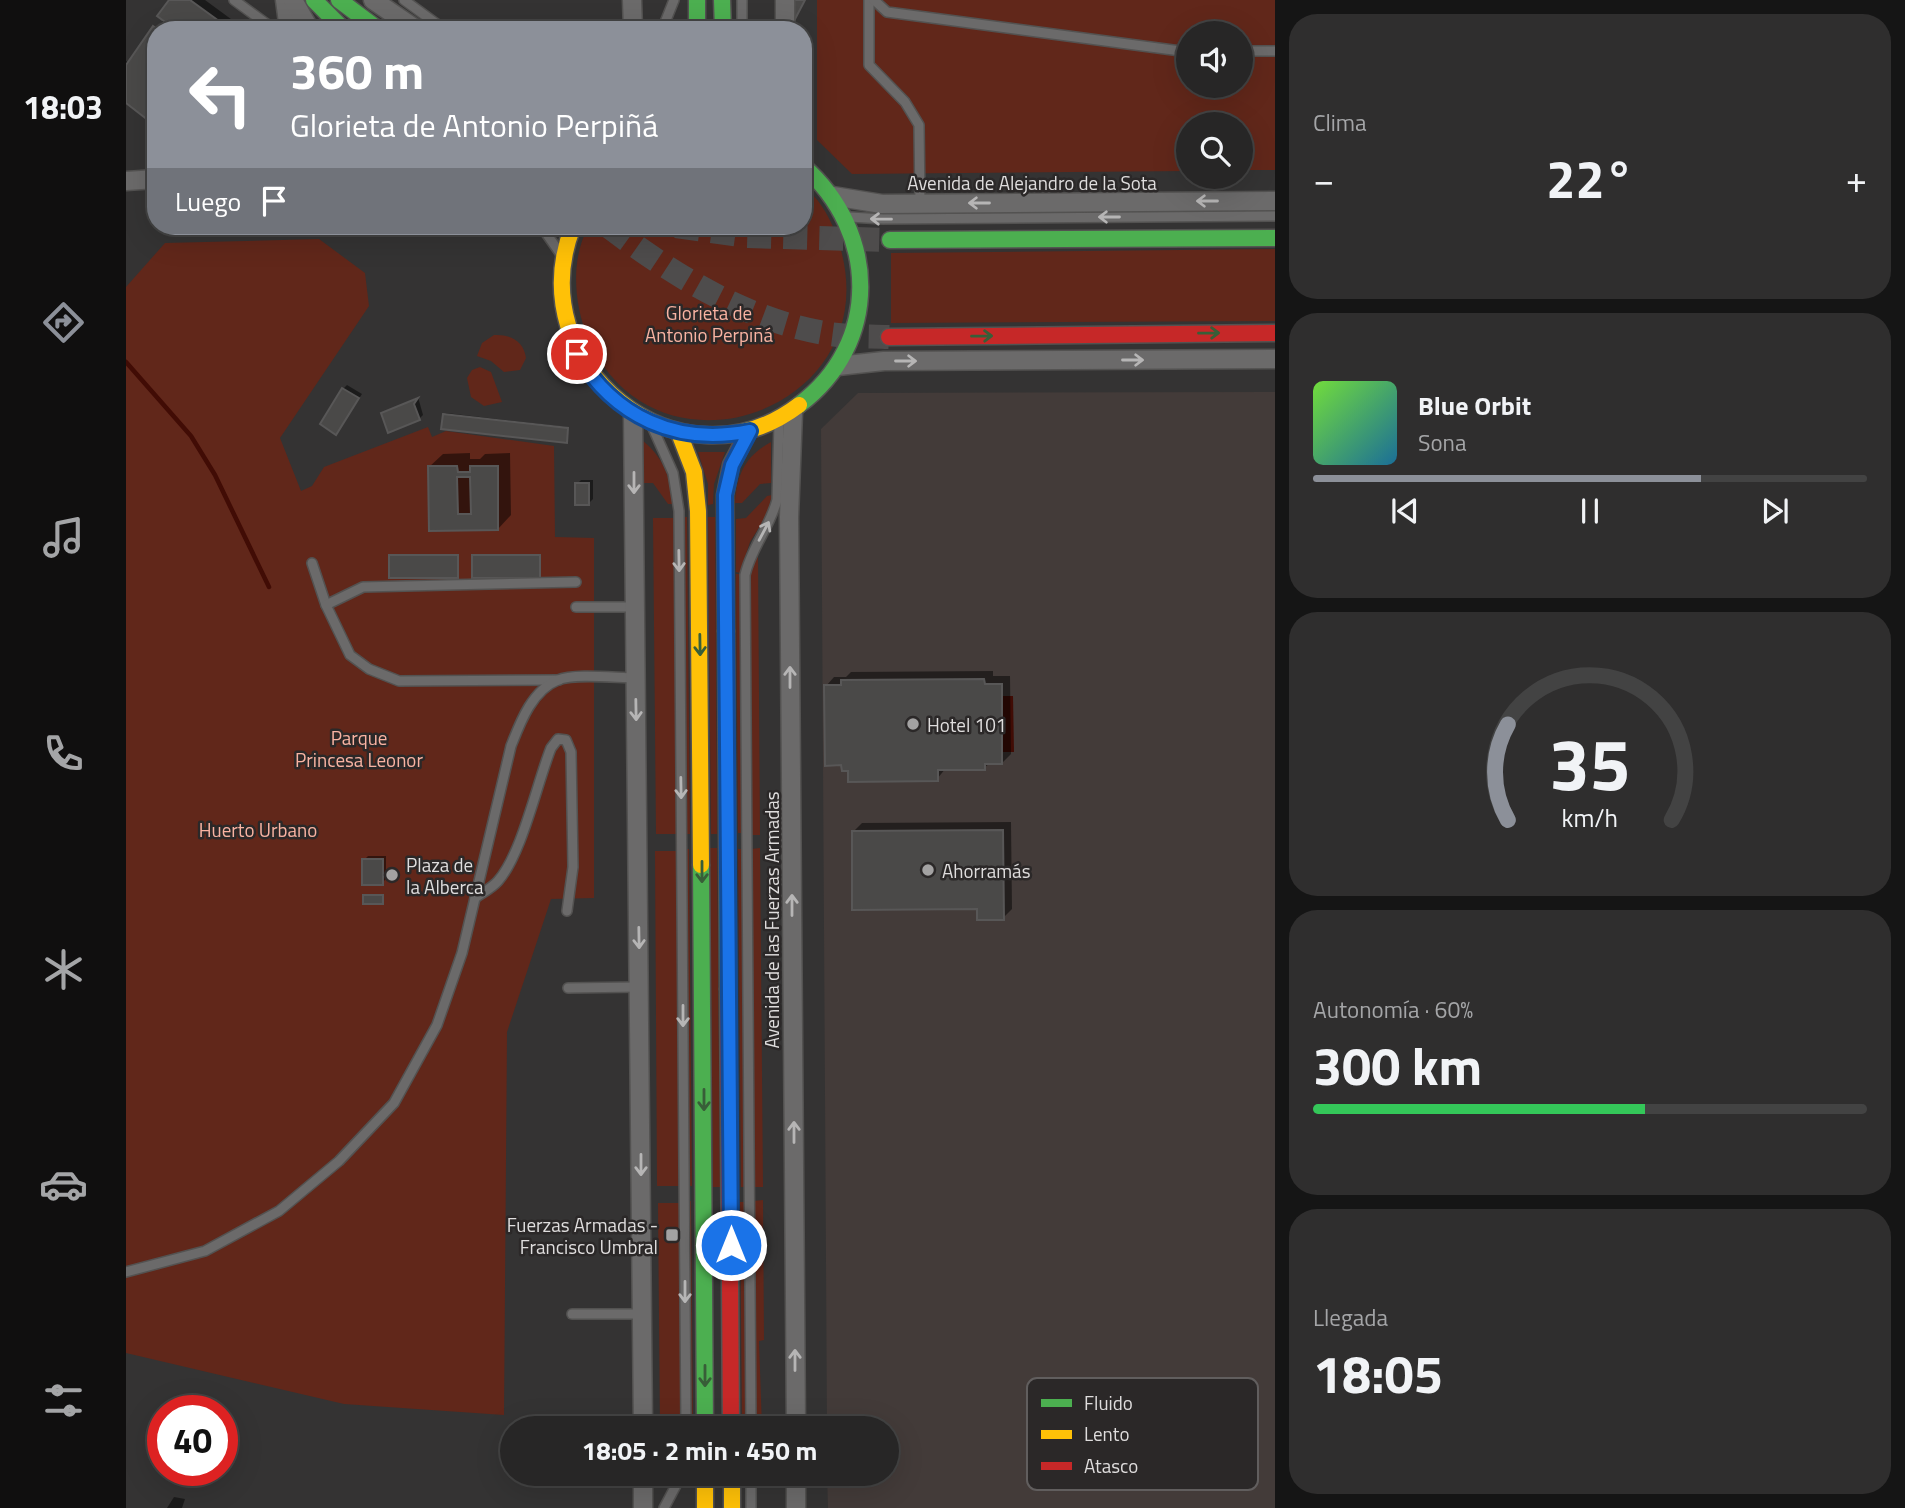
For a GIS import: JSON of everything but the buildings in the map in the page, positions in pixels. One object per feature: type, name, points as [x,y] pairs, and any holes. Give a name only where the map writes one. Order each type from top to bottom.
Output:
[{"type":"street","points":[[285,0],[288,21]]},
{"type":"street","points":[[293,0],[305,21]]},
{"type":"street","points":[[314,0],[335,21]]},
{"type":"street","points":[[339,0],[367,21]]},
{"type":"street","points":[[373,0],[404,21]]},
{"type":"street","points":[[632,0],[633,21]]},
{"type":"street","points":[[697,0],[697,21]]},
{"type":"street","points":[[722,0],[723,21]]},
{"type":"street","points":[[785,0],[785,21]]},
{"type":"street","points":[[567,235],[563,257],[562,310],[577,354],[598,386],[633,414],[678,433],[714,436],[750,431],[786,416],[822,387],[838,366],[853,335],[861,301],[857,249],[845,216],[833,196],[812,175]]},
{"type":"street","points":[[126,181],[147,180]]},
{"type":"street","name":"Avenida de Alejandro de la Sota","points":[[833,196],[872,204],[1275,201]]},
{"type":"street","points":[[890,240],[1275,238]]},
{"type":"street","points":[[889,337],[1275,333]]},
{"type":"street","points":[[838,366],[884,361],[1275,359]]},
{"type":"street","points":[[633,414],[643,1416]]},
{"type":"street","name":"Avenida de las Fuerzas Armadas","points":[[786,416],[796,1416]]},
{"type":"street","points":[[732,1416],[725,495],[732,465],[750,431]]},
{"type":"street","points":[[678,433],[694,472],[698,511],[705,1416]]},
{"type":"street","points":[[643,1486],[643,1508]]},
{"type":"street","points":[[705,1486],[705,1508]]},
{"type":"street","points":[[732,1486],[732,1508]]},
{"type":"street","points":[[796,1486],[796,1508]]},
{"type":"lane","points":[[234,0],[263,21]]},
{"type":"lane","points":[[404,0],[433,21]]},
{"type":"lane","points":[[666,21],[674,0]]},
{"type":"lane","points":[[742,0],[742,21]]},
{"type":"lane","points":[[871,0],[887,12],[1176,50]]},
{"type":"lane","points":[[871,0],[869,65],[905,102],[919,125],[920,204]]},
{"type":"lane","points":[[1253,51],[1275,51]]},
{"type":"lane","name":"Avenida de Alejandro de la Sota","points":[[845,216],[883,219],[1275,216]]},
{"type":"lane","points":[[547,235],[563,257]]},
{"type":"lane","name":"Avenida de las Fuerzas Armadas","points":[[751,1416],[745,575],[748,559],[774,512],[786,416]]},
{"type":"lane","points":[[652,424],[673,473],[679,511],[686,1416]]},
{"type":"lane","points":[[312,563],[326,605],[350,655],[369,669],[399,681],[635,678]]},
{"type":"lane","points":[[326,605],[363,587],[576,582]]},
{"type":"lane","points":[[576,607],[635,607]]},
{"type":"lane","points":[[126,1272],[205,1251],[279,1211],[339,1161],[394,1103],[437,1025],[462,953],[511,746],[521,718],[540,694],[559,680]]},
{"type":"lane","points":[[475,898],[498,881],[516,849],[551,748],[558,739],[566,740],[571,752],[573,867],[567,911]]},
{"type":"lane","points":[[568,988],[639,987]]},
{"type":"lane","points":[[572,1314],[642,1314]]},
{"type":"lane","points":[[664,1508],[676,1486]]},
{"type":"lane","points":[[751,1486],[751,1508]]},
{"type":"shaded area","points":[[1275,392],[1275,1508],[828,1508],[827,1486],[899,1486],[899,1416],[827,1416],[821,429],[858,393]]},
{"type":"shaded area","points":[[1002,696],[1013,696],[1014,752],[1002,752]]},
{"type":"green space","points":[[817,0],[1275,0],[1275,170],[1253,170],[1253,112],[1176,112],[1176,171],[852,174],[817,140]]},
{"type":"green space","name":"Glorieta de Antonio Perpiñá","points":[[812,194],[828,217],[842,254],[845,309],[828,356],[796,391],[754,413],[707,420],[661,411],[619,385],[588,338],[580,311],[576,282],[585,235],[812,235]]},
{"type":"green space","points":[[1275,208],[1275,211],[903,214],[903,211]]},
{"type":"green space","name":"Parque Princesa Leonor","points":[[319,239],[365,273],[369,306],[280,438],[301,491],[312,486],[324,467],[428,427],[432,437],[446,431],[554,446],[555,537],[594,538],[594,898],[551,899],[507,1032],[504,1415],[344,1404],[126,1353],[126,287],[165,243]]},
{"type":"green space","points":[[1275,249],[1275,321],[891,323],[891,253]]},
{"type":"green space","points":[[494,335],[511,337],[522,347],[526,358],[520,370],[504,372],[491,361],[477,356],[482,343]]},
{"type":"green space","points":[[480,367],[491,372],[502,402],[484,406],[471,397],[467,378],[472,370]]},
{"type":"green space","points":[[642,440],[656,454],[665,469],[674,504],[668,504],[653,483],[642,483]]},
{"type":"green space","points":[[771,442],[771,483],[760,484],[742,503],[735,503],[744,467],[755,453]]},
{"type":"green space","points":[[698,452],[725,452],[714,484],[713,504],[708,505],[708,484]]},
{"type":"green space","points":[[772,495],[767,515],[750,542],[740,573],[736,572],[736,519],[746,518],[767,496]]},
{"type":"green space","points":[[683,517],[687,517],[690,834],[685,834]]},
{"type":"green space","points":[[708,517],[715,517],[717,834],[711,834]]},
{"type":"green space","points":[[653,518],[674,518],[677,834],[656,834]]},
{"type":"green space","points":[[758,556],[760,835],[751,835],[749,574]]},
{"type":"green space","points":[[736,574],[740,574],[742,833],[738,833]]},
{"type":"green space","points":[[710,848],[717,848],[720,1187],[713,1187]]},
{"type":"green space","points":[[760,848],[763,1187],[754,1187],[751,849]]},
{"type":"green space","points":[[686,849],[689,849],[692,1186],[688,1186]]},
{"type":"green space","points":[[738,849],[742,849],[744,1187],[741,1187]]},
{"type":"green space","points":[[655,851],[677,851],[679,1186],[657,1186]]},
{"type":"green space","points":[[763,1200],[764,1340],[759,1341],[762,1416],[755,1416],[753,1201]]},
{"type":"green space","points":[[688,1201],[691,1201],[693,1416],[690,1416]]},
{"type":"green space","points":[[740,1202],[744,1202],[746,1416],[742,1416]]},
{"type":"green space","points":[[658,1203],[679,1203],[681,1416],[660,1416]]},
{"type":"waterway","points":[[126,362],[191,436],[215,475],[269,587]]},
{"type":"tunnel","points":[[621,235],[683,277],[737,306],[765,317],[832,334],[889,337]]},
{"type":"tunnel","points":[[739,235],[890,240]]},
{"type":"traffic: fast","points":[[314,0],[335,21]]},
{"type":"traffic: fast","points":[[339,0],[367,21]]},
{"type":"traffic: fast","points":[[697,0],[697,21]]},
{"type":"traffic: fast","points":[[722,0],[723,21]]},
{"type":"traffic: fast","points":[[799,405],[826,380],[845,351],[856,320],[860,287],[857,255],[846,223],[828,193],[812,176]]},
{"type":"traffic: fast","points":[[890,240],[1275,238]]},
{"type":"traffic: fast","points":[[726,631],[728,989]]},
{"type":"traffic: fast","points":[[701,865],[705,1416]]},
{"type":"traffic: slow","points":[[571,235],[562,278],[568,326],[589,368],[620,402],[660,425],[705,435],[753,429],[799,405]]},
{"type":"traffic: slow","points":[[679,433],[694,472],[698,511],[701,865]]},
{"type":"traffic: slow","points":[[705,1486],[705,1508]]},
{"type":"traffic: slow","points":[[732,1486],[732,1508]]},
{"type":"traffic: jam","points":[[889,337],[1275,333]]},
{"type":"traffic: jam","points":[[726,631],[725,495],[731,465],[749,431]]},
{"type":"traffic: jam","points":[[728,989],[731,1416]]},
{"type":"place","name":"Hotel 101","points":[[913,724]]},
{"type":"place","name":"Ahorramás","points":[[928,870]]},
{"type":"place","name":"Plaza de la Alberca","points":[[392,875]]},
{"type":"place","name":"Fuerzas Armadas - Francisco Umbral","points":[[672,1235]]},
{"type":"route","points":[[577,354],[598,386],[617,403],[652,424],[678,433],[696,435],[732,435],[750,431],[732,465],[725,495],[731,1245]]},
{"type":"park label","name":"Huerto Urbano","points":[[258,829]]}]
